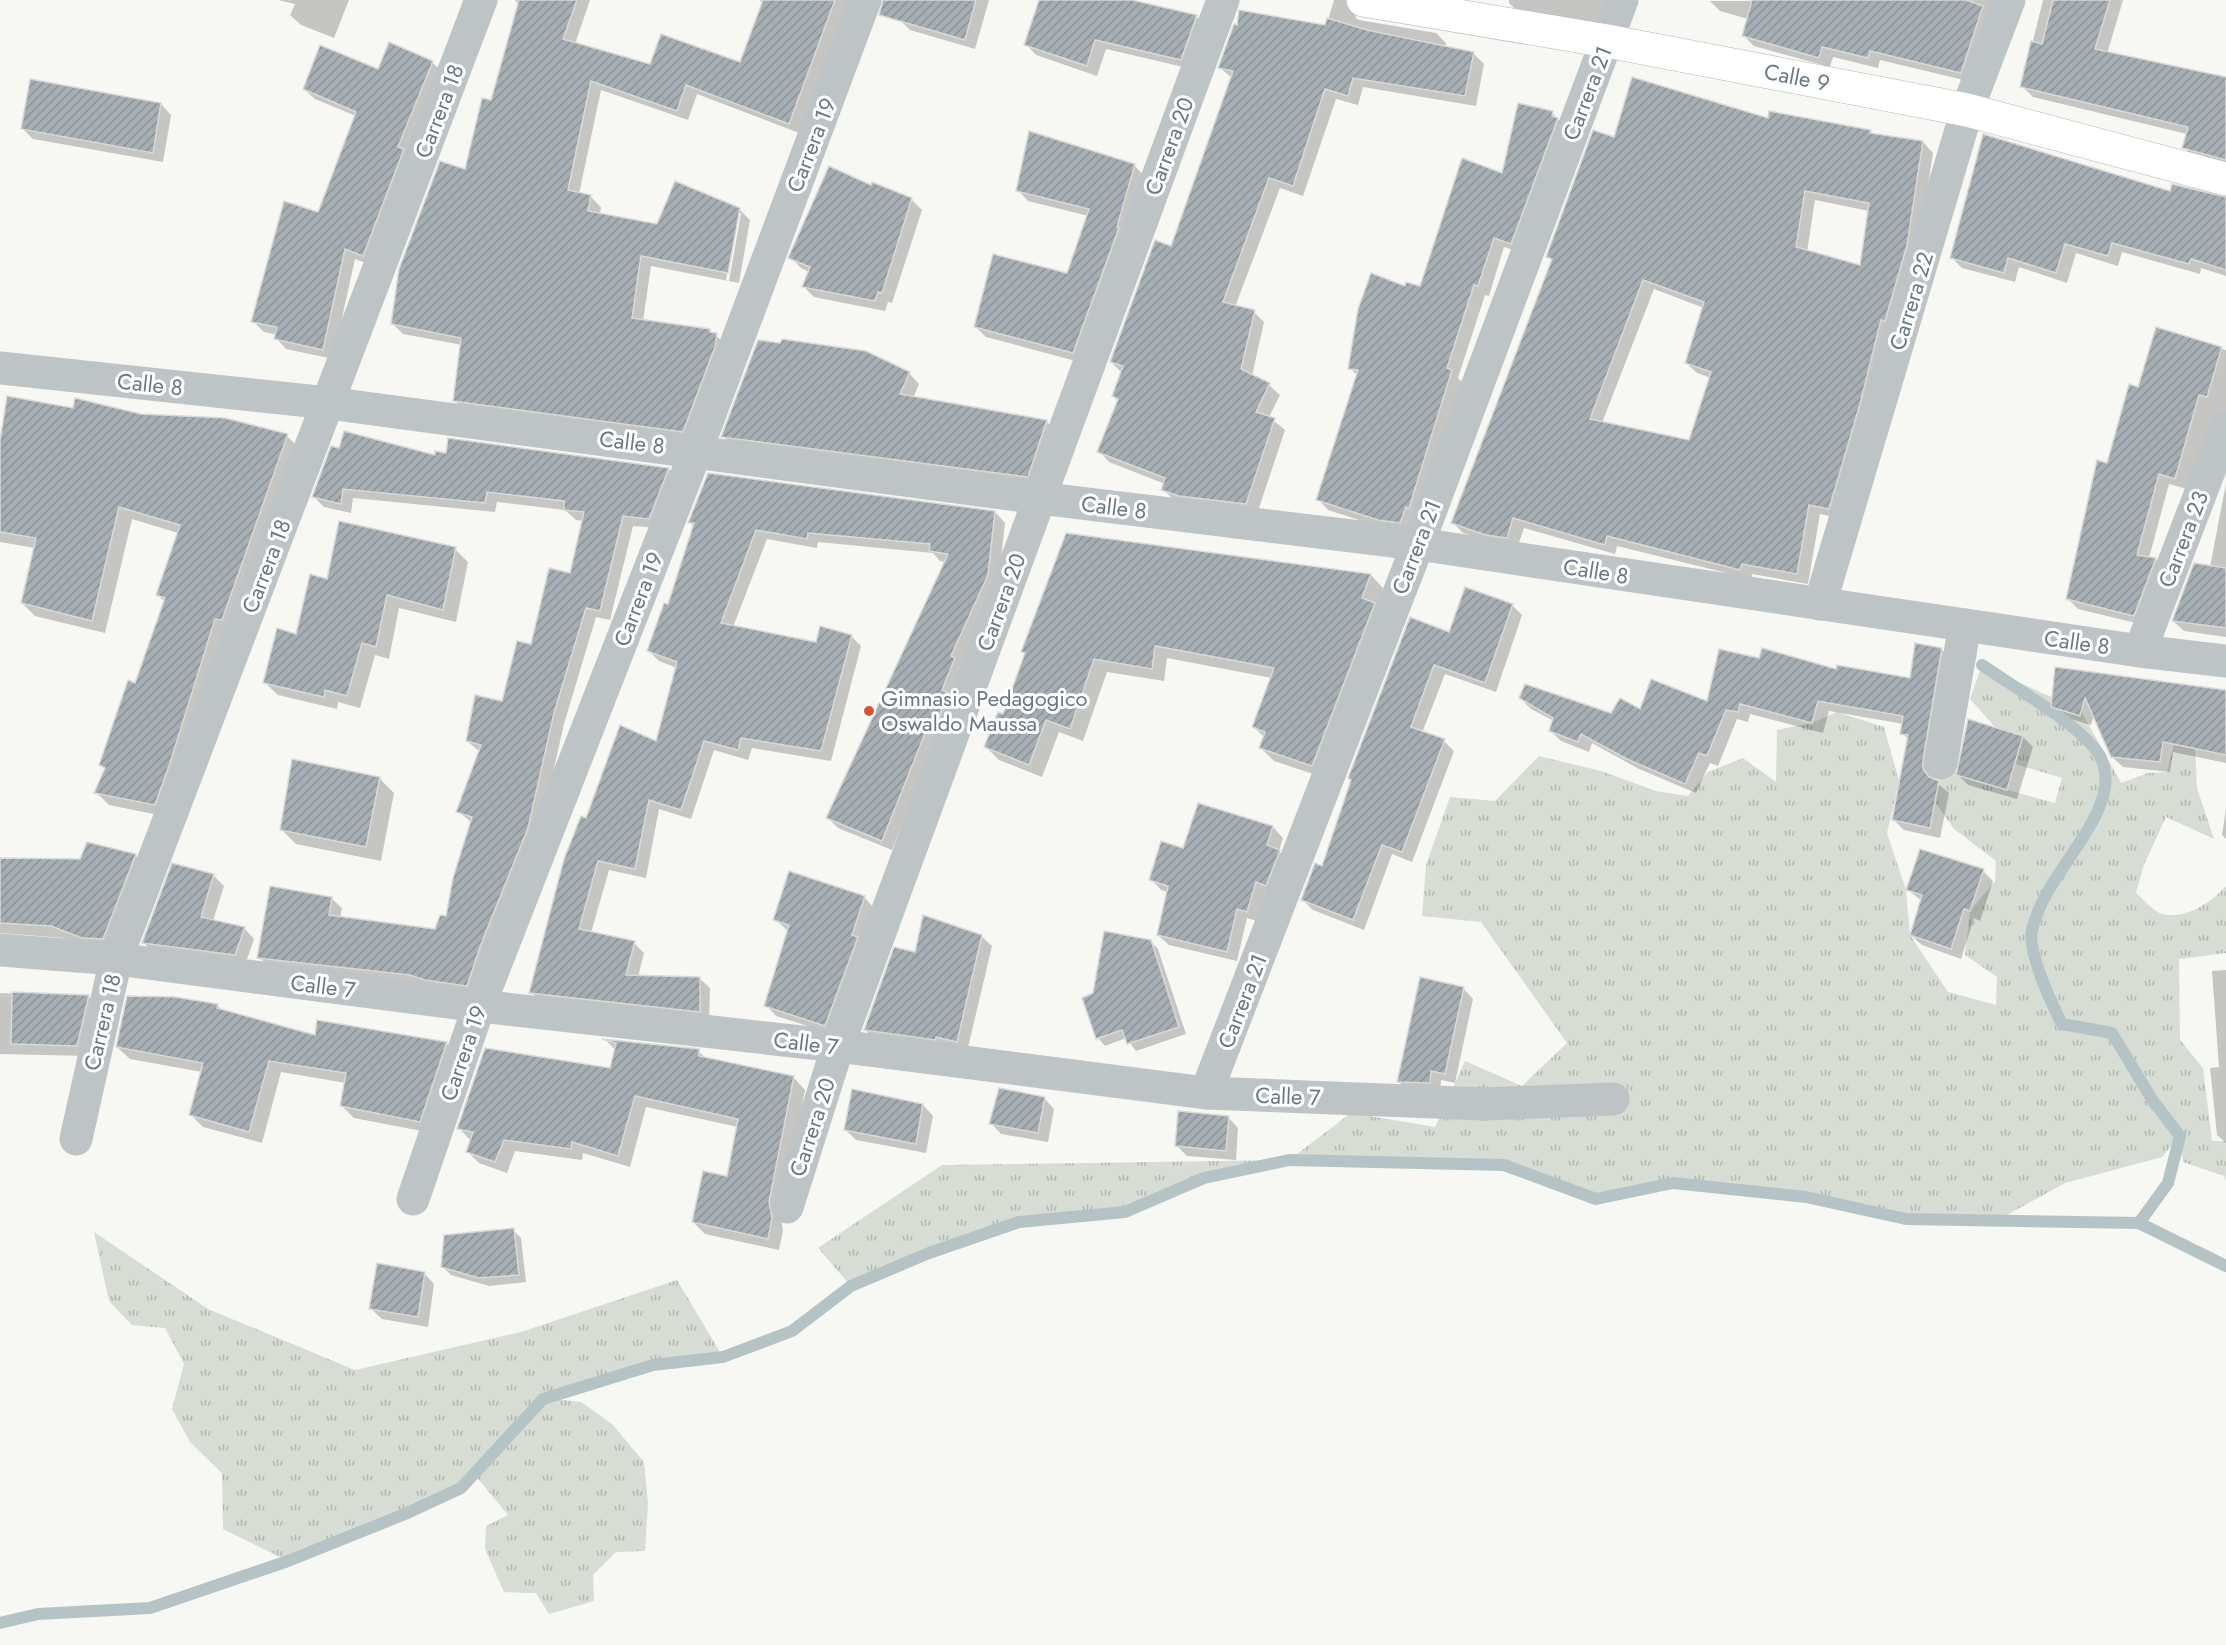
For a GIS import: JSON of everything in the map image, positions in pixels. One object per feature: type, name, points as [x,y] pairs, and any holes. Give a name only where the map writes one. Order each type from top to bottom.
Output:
[{"type":"main road","name":"Calle 9","points":[[1363,0],[1606,40],[1967,110],[2226,179]]},
{"type":"street","name":"Carrera 18","points":[[76,1139],[116,959],[481,0]]},
{"type":"street","name":"Carrera 19","points":[[413,1199],[479,1006],[696,451],[865,0]]},
{"type":"street","name":"Carrera 20","points":[[787,1208],[838,1046],[1223,0]]},
{"type":"street","name":"Carrera 21","points":[[1206,1093],[1418,544],[1622,0]]},
{"type":"street","name":"Carrera 22","points":[[1820,604],[1967,110],[2009,0]]},
{"type":"street","name":"Calle 8","points":[[0,368],[328,403],[1039,498],[1418,544],[2140,651],[2226,661]]},
{"type":"street","name":"Carrera 23","points":[[2140,651],[2226,427]]},
{"type":"street","points":[[1941,763],[1965,625]]},
{"type":"street","name":"Calle 7","points":[[0,950],[116,959],[479,1006],[838,1046],[1206,1093],[1485,1104],[1613,1099]]},
{"type":"green space","points":[[1982,665],[2081,711],[2121,783],[2148,773],[2167,772],[2178,728],[2194,726],[2197,788],[2214,839],[2166,817],[2143,867],[2136,893],[2155,910],[2171,915],[2198,908],[2226,886],[2226,953],[2179,959],[2180,1040],[2203,1068],[2212,1141],[2226,1141],[2226,1182],[2224,1176],[2183,1162],[2180,1136],[2162,1157],[2065,1183],[1996,1221],[1906,1219],[1806,1197],[1673,1183],[1596,1199],[1504,1165],[1289,1160],[1351,1113],[1435,1127],[1465,1061],[1522,1086],[1567,1043],[1481,922],[1422,916],[1426,865],[1450,797],[1495,801],[1539,756],[1601,771],[1656,791],[1688,796],[1708,772],[1743,758],[1776,782],[1777,730],[1812,723],[1837,712],[1884,727],[1899,781],[1887,833],[1906,890],[1910,935],[1948,992],[1996,1005],[1997,977],[1965,955],[1970,911],[1995,881],[1996,861],[1954,829],[1935,802],[1943,766],[1979,782],[2055,803],[2062,778],[2015,764],[2023,736],[1995,727],[1970,699]]},
{"type":"green space","points":[[1289,1160],[1204,1178],[1125,1212],[1019,1223],[929,1253],[851,1286],[818,1248],[942,1165]]},
{"type":"green space","points":[[94,1232],[208,1309],[355,1370],[521,1332],[677,1280],[723,1357],[653,1365],[545,1398],[581,1402],[612,1424],[644,1462],[648,1504],[645,1551],[616,1552],[593,1575],[594,1601],[549,1614],[536,1593],[504,1592],[485,1549],[486,1526],[508,1515],[475,1475],[457,1488],[411,1513],[288,1561],[223,1529],[222,1473],[190,1442],[172,1409],[184,1364],[165,1328],[132,1325],[109,1301]]},
{"type":"building","points":[[519,0],[577,0],[563,39],[650,64],[661,34],[740,62],[763,0],[835,0],[789,124],[686,85],[677,111],[591,81],[568,190],[591,195],[588,211],[657,224],[675,181],[740,208],[728,273],[641,256],[632,318],[710,329],[710,332],[717,333],[715,347],[683,432],[453,401],[461,338],[391,324],[399,269],[440,161],[465,169],[482,98],[491,100]]},
{"type":"building","points":[[883,0],[976,0],[965,40],[879,15]]},
{"type":"building","points":[[1039,0],[1132,0],[1197,15],[1181,60],[1095,40],[1087,66],[1024,45]]},
{"type":"building","points":[[1752,0],[1966,0],[1983,6],[1961,73],[1870,51],[1868,58],[1822,47],[1819,58],[1742,36]]},
{"type":"building","points":[[2053,0],[2110,0],[2095,49],[2226,77],[2226,160],[2182,148],[2188,127],[2020,87],[2031,41],[2042,44]]},
{"type":"building","points":[[1239,10],[1325,25],[1327,18],[1367,30],[1474,52],[1465,96],[1353,78],[1348,96],[1325,89],[1293,186],[1269,178],[1223,302],[1255,310],[1241,369],[1270,383],[1256,412],[1275,418],[1246,504],[1179,496],[1161,490],[1165,478],[1097,452],[1118,399],[1112,396],[1123,366],[1110,362],[1155,240],[1171,246],[1233,71],[1218,68],[1234,24],[1237,25]]},
{"type":"building","points":[[389,42],[433,61],[398,147],[404,149],[363,256],[345,249],[323,350],[274,339],[277,327],[251,322],[284,201],[318,212],[356,112],[303,89],[320,45],[378,69]]},
{"type":"building","points":[[1632,77],[1768,118],[1769,111],[1871,130],[1870,133],[1923,141],[1907,245],[1885,321],[1881,320],[1860,404],[1829,509],[1809,505],[1797,574],[1742,564],[1740,570],[1607,536],[1605,545],[1513,518],[1507,538],[1486,535],[1451,523],[1552,259],[1546,257],[1593,130],[1614,137]],"holes":[[[1805,191],[1869,203],[1860,265],[1796,247]],[[1643,280],[1704,302],[1685,363],[1711,372],[1689,440],[1590,419]]]},
{"type":"building","points":[[30,79],[161,103],[153,153],[21,129]]},
{"type":"building","points":[[1518,103],[1553,111],[1552,116],[1558,118],[1511,244],[1494,238],[1478,286],[1474,285],[1447,368],[1452,370],[1409,508],[1406,507],[1400,523],[1378,520],[1316,500],[1358,370],[1348,369],[1358,309],[1371,273],[1405,286],[1406,282],[1420,286],[1462,158],[1502,173]]},
{"type":"building","points":[[1029,131],[1135,164],[1117,227],[1119,228],[1073,353],[974,327],[993,254],[1067,273],[1089,209],[1016,191]]},
{"type":"building","points":[[1983,134],[2170,191],[2172,184],[2226,197],[2226,270],[2191,259],[2189,264],[2112,243],[2108,256],[2065,244],[2056,273],[2008,258],[2004,273],[1950,258]]},
{"type":"building","points":[[829,166],[871,185],[872,182],[912,198],[882,293],[878,292],[875,301],[802,287],[810,267],[788,258]]},
{"type":"building","points":[[2156,327],[2222,347],[2207,397],[2199,395],[2175,479],[2159,474],[2137,555],[2156,558],[2134,616],[2066,599],[2097,460],[2107,463],[2129,384],[2138,387]]},
{"type":"building","points":[[782,339],[866,351],[910,372],[900,394],[1047,420],[1028,477],[721,437],[758,340],[780,343]]},
{"type":"building","points":[[7,396],[73,408],[75,398],[141,414],[225,418],[288,434],[222,620],[215,619],[155,805],[94,793],[105,768],[99,765],[128,680],[135,683],[165,598],[156,595],[180,525],[119,507],[92,621],[21,603],[36,538],[0,532],[0,441]]},
{"type":"building","points":[[344,431],[435,455],[435,451],[446,453],[448,438],[669,468],[649,519],[623,516],[600,611],[586,608],[554,713],[528,828],[481,944],[467,986],[425,980],[410,975],[257,958],[270,886],[332,897],[329,915],[435,929],[440,915],[446,916],[453,878],[472,817],[456,812],[481,745],[466,741],[475,695],[502,701],[517,641],[531,644],[549,568],[570,573],[584,512],[564,510],[564,501],[487,492],[485,503],[343,489],[341,504],[312,497],[331,446],[339,448]]},
{"type":"building","points":[[708,473],[995,511],[988,575],[951,656],[955,658],[942,690],[948,693],[935,728],[929,725],[924,736],[882,841],[826,818],[948,554],[929,551],[930,544],[808,533],[807,539],[756,530],[721,623],[816,642],[820,626],[852,635],[821,751],[741,738],[738,750],[704,741],[681,810],[649,800],[635,869],[598,861],[579,929],[635,941],[626,975],[700,977],[700,1012],[529,993],[564,859],[581,816],[586,818],[620,725],[656,741],[677,662],[647,651],[664,603],[668,604],[694,523],[688,523]]},
{"type":"building","points":[[339,521],[456,547],[443,610],[387,595],[376,647],[362,643],[347,696],[325,690],[324,697],[263,683],[277,628],[296,634],[310,574],[327,579]]},
{"type":"building","points":[[1066,533],[1371,574],[1362,598],[1375,603],[1312,766],[1259,748],[1265,732],[1252,727],[1274,668],[1155,646],[1152,669],[1094,659],[1070,729],[1046,720],[1029,765],[984,747],[998,712],[1003,714],[1025,653],[1021,652]]},
{"type":"building","points":[[2194,563],[2226,568],[2226,628],[2172,621]]},
{"type":"building","points":[[1465,587],[1513,604],[1485,683],[1434,665],[1411,727],[1445,739],[1402,852],[1382,845],[1353,920],[1301,900],[1315,863],[1322,866],[1351,780],[1348,778],[1410,617],[1449,632]]},
{"type":"building","points":[[1915,643],[1942,648],[1923,760],[1923,769],[1929,777],[1939,781],[1930,828],[1892,820],[1908,735],[1900,734],[1903,716],[1818,701],[1812,723],[1740,704],[1738,712],[1726,710],[1707,756],[1699,753],[1685,784],[1627,759],[1581,734],[1578,742],[1549,731],[1553,718],[1519,698],[1525,684],[1611,713],[1620,698],[1640,709],[1651,679],[1707,701],[1719,649],[1759,658],[1762,648],[1836,669],[1837,665],[1910,678]]},
{"type":"building","points":[[2055,667],[2226,690],[2226,755],[2163,742],[2160,762],[2111,757],[2085,698],[2080,716],[2051,707]]},
{"type":"building","points":[[1968,719],[2023,736],[2007,790],[1956,775]]},
{"type":"building","points":[[292,759],[380,777],[366,847],[280,830]]},
{"type":"building","points":[[1198,803],[1273,826],[1267,845],[1280,850],[1266,886],[1256,882],[1247,912],[1237,909],[1227,952],[1157,935],[1168,886],[1149,880],[1161,841],[1183,848]]},
{"type":"building","points":[[87,842],[136,854],[103,939],[82,938],[51,926],[0,923],[0,858],[80,859]]},
{"type":"building","points":[[1920,849],[1984,869],[1970,911],[1964,909],[1951,949],[1910,935],[1922,895],[1906,890]]},
{"type":"building","points":[[172,863],[214,874],[201,917],[245,927],[235,955],[142,943]]},
{"type":"building","points":[[789,871],[865,896],[852,935],[858,937],[825,1026],[764,1006],[789,925],[773,920]]},
{"type":"building","points":[[923,915],[982,935],[957,1042],[936,1037],[936,1040],[864,1030],[894,947],[915,952]]},
{"type":"building","points":[[1104,931],[1151,940],[1179,1027],[1127,1044],[1122,1030],[1096,1039],[1082,998],[1093,993]]},
{"type":"building","points":[[1420,977],[1464,987],[1445,1074],[1431,1071],[1430,1083],[1397,1082]]},
{"type":"building","points":[[12,992],[89,995],[77,1046],[11,1044]]},
{"type":"building","points":[[127,996],[175,997],[218,1004],[217,1008],[315,1035],[317,1020],[447,1042],[420,1122],[340,1106],[346,1073],[269,1061],[249,1132],[189,1115],[203,1063],[116,1047]]},
{"type":"building","points":[[602,1039],[699,1049],[699,1056],[794,1076],[769,1202],[772,1218],[768,1239],[692,1222],[703,1171],[727,1176],[738,1119],[635,1096],[618,1156],[572,1142],[571,1149],[504,1140],[495,1162],[466,1152],[473,1132],[457,1129],[485,1048],[610,1068],[616,1043]]},
{"type":"building","points":[[999,1088],[1045,1097],[1038,1133],[989,1124]]},
{"type":"building","points":[[852,1089],[923,1104],[916,1144],[844,1130]]},
{"type":"building","points":[[1178,1111],[1229,1116],[1226,1151],[1175,1146]]},
{"type":"building","points":[[514,1228],[519,1275],[479,1278],[441,1267],[444,1235]]},
{"type":"building","points":[[377,1263],[425,1272],[418,1317],[369,1309]]},
{"type":"waterway","points":[[1982,665],[2073,728],[2096,750],[2104,767],[2105,791],[2096,814],[2046,895],[2038,912],[2031,939],[2041,978],[2062,1024],[2112,1033],[2153,1101],[2180,1136],[2168,1183],[2139,1223]]},
{"type":"waterway","points":[[0,1623],[38,1614],[150,1608],[288,1561],[405,1514],[461,1488],[543,1399],[653,1365],[723,1357],[792,1331],[851,1286],[929,1253],[1019,1222],[1125,1212],[1204,1178],[1289,1160],[1504,1165],[1596,1199],[1673,1183],[1806,1197],[1906,1219],[2139,1223],[2226,1266]]},
{"type":"place","name":"Gimnasio Pedagogico Oswaldo Maussa","points":[[869,711]]}]
